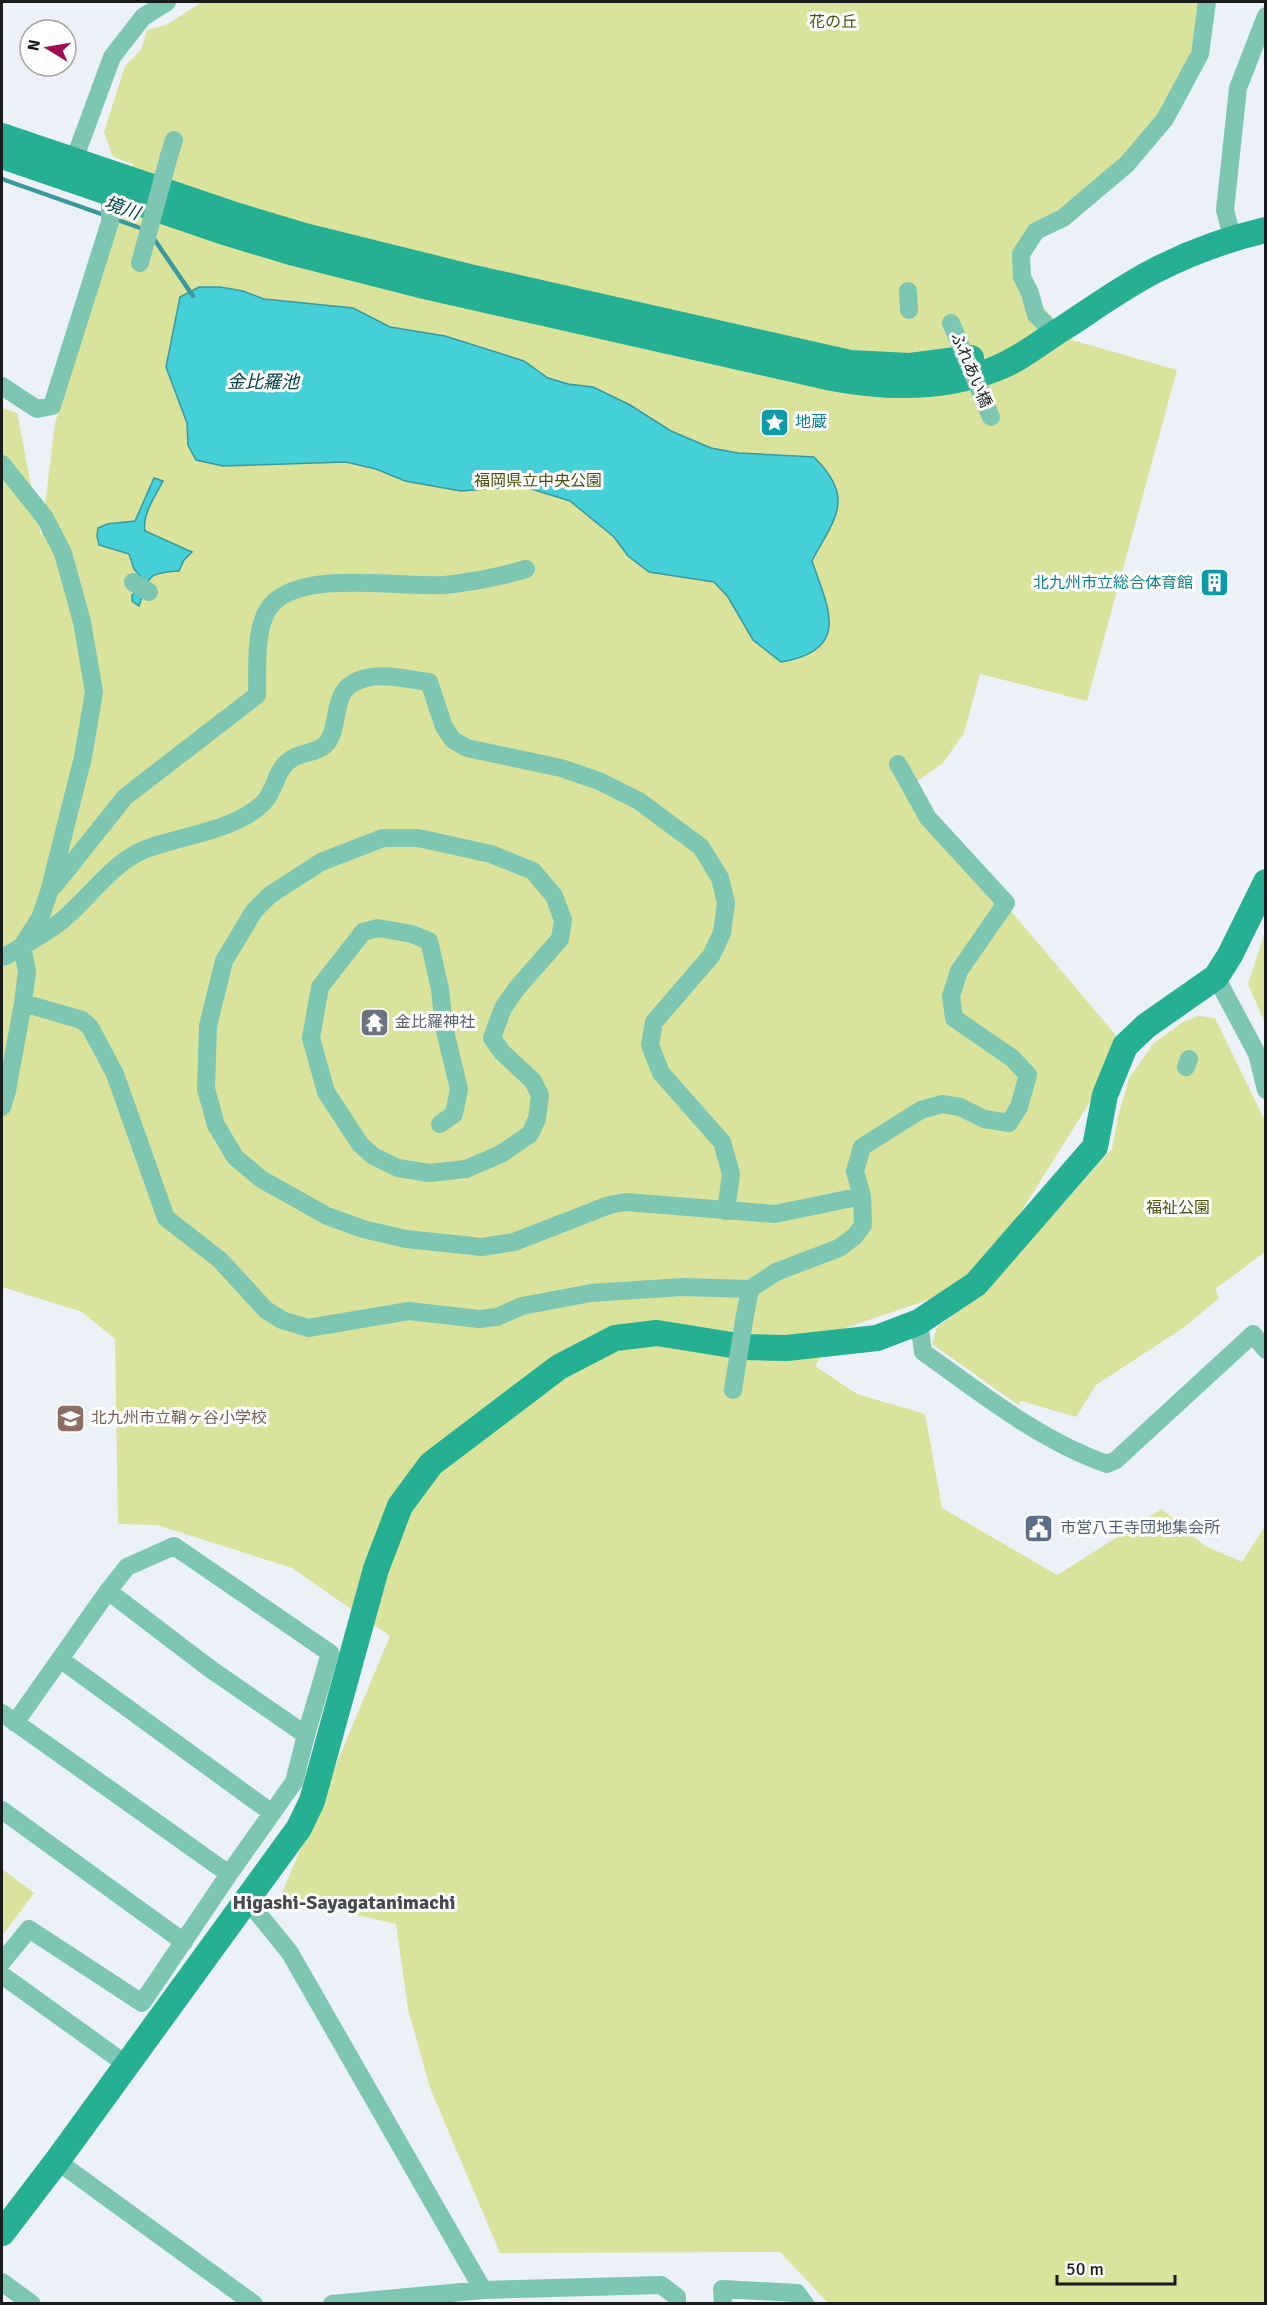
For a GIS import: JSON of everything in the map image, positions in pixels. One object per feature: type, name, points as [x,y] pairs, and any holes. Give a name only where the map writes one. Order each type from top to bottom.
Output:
[{"type":"street","points":[[71,169],[112,57],[143,17],[167,2]]},
{"type":"street","points":[[1055,333],[1036,315],[1030,292],[1022,277],[1021,254],[1036,231],[1063,218],[1128,164],[1166,118],[1200,54],[1207,2]]},
{"type":"street","points":[[1232,237],[1225,210],[1238,88],[1266,16]]},
{"type":"street","points":[[2,135],[71,169],[110,193],[263,244],[374,274],[857,383],[917,384],[949,380],[992,370],[1014,361],[1154,271],[1232,237],[1266,230]]},
{"type":"street","points":[[140,263],[172,148]]},
{"type":"street","points":[[2,156],[71,169],[386,257],[850,363],[910,366],[946,363],[985,356],[1055,333]]},
{"type":"street","points":[[2,386],[37,409],[52,406],[110,222],[110,193]]},
{"type":"street","points":[[908,291],[909,310]]},
{"type":"street","name":"ふれあい橋","points":[[951,323],[991,417]]},
{"type":"street","points":[[2,464],[45,518],[63,553],[82,622],[94,692],[82,757],[49,892],[40,918],[22,946],[27,972],[7,1090],[2,1107]]},
{"type":"street","points":[[49,892],[125,797],[257,695],[260,626],[274,602],[296,590],[324,583],[443,585],[491,579],[526,569]]},
{"type":"street","points":[[133,582],[149,592]]},
{"type":"street","points":[[2,957],[61,921],[113,870],[143,849],[228,823],[243,817],[263,803],[270,794],[279,770],[293,758],[321,749],[330,738],[342,693],[352,683],[371,676],[429,682],[444,727],[453,740],[467,748],[561,768],[599,781],[639,801],[700,847],[720,878],[726,903],[722,933],[711,956],[654,1022],[650,1045],[661,1073],[722,1142],[731,1174],[726,1211]]},
{"type":"street","points":[[23,1003],[82,1020],[90,1027],[115,1074],[166,1218],[220,1260],[266,1310],[282,1320],[308,1329],[409,1311],[479,1319],[497,1317],[522,1306],[591,1293],[682,1287],[750,1289],[776,1272],[839,1248],[855,1236],[863,1226],[862,1196],[855,1171],[862,1147],[921,1110],[942,1104],[960,1107],[984,1119],[1009,1123],[1019,1107],[1028,1075],[1012,1058],[954,1018],[951,996],[959,971],[1006,903],[928,818],[898,764]]},
{"type":"street","points":[[440,1124],[454,1114],[459,1089],[444,1027],[440,989],[429,941],[412,934],[378,928],[363,932],[320,987],[311,1038],[326,1092],[360,1144],[373,1156],[398,1168],[429,1173],[466,1169],[501,1154],[530,1134],[537,1119],[540,1095],[533,1081],[502,1052],[492,1038],[502,1008],[560,939],[563,920],[554,896],[533,872],[491,854],[418,838],[383,838],[321,862],[270,895],[254,911],[224,961],[208,1026],[206,1089],[216,1125],[235,1157],[261,1179],[336,1220],[363,1229],[406,1239],[482,1247],[514,1242],[609,1205],[626,1202],[776,1214],[862,1196]]},
{"type":"street","points":[[2,2234],[248,1901],[299,1828],[312,1801],[376,1569],[400,1506],[431,1464],[560,1367],[615,1338],[657,1333],[744,1347],[787,1348],[877,1338],[919,1322],[976,1284],[1095,1147],[1105,1095],[1125,1046],[1152,1022],[1216,977],[1230,955],[1266,882]]},
{"type":"street","points":[[1216,977],[1257,1054],[1266,1090]]},
{"type":"street","points":[[733,1390],[750,1289]]},
{"type":"street","points":[[919,1322],[923,1352],[1016,1418],[1077,1454],[1107,1464],[1116,1460],[1253,1334],[1266,1350]]},
{"type":"street","points":[[2,1962],[29,1929],[142,2003],[294,1782],[330,1653],[174,1546],[127,1567],[60,1659],[8,1718],[229,1874]]},
{"type":"street","points":[[108,1591],[209,1668],[306,1735]]},
{"type":"street","points":[[60,1659],[272,1813]]},
{"type":"street","points":[[2,1810],[184,1942]]},
{"type":"street","points":[[248,1901],[290,1953],[483,2290]]},
{"type":"street","points":[[2,1975],[127,2065]]},
{"type":"street","points":[[57,2161],[254,2304]]},
{"type":"street","points":[[2,2282],[32,2304]]},
{"type":"street","points":[[332,2304],[483,2290],[661,2286],[677,2297],[677,2304]]},
{"type":"street","points":[[723,2304],[722,2289],[797,2293],[805,2304]]},
{"type":"green space","name":"福岡県立中央公園","points":[[202,2],[1199,2],[1191,51],[1178,87],[1129,156],[1065,207],[1023,235],[1030,292],[1072,340],[1177,370],[1087,701],[980,674],[964,733],[942,764],[907,788],[1125,1046],[976,1284],[836,1331],[815,1366],[857,1394],[925,1414],[942,1508],[1057,1575],[1162,1509],[1205,1546],[1242,1562],[1265,1526],[1265,2303],[828,2303],[780,2252],[500,2253],[430,2088],[408,2009],[396,1924],[344,1912],[292,1905],[282,1893],[390,1636],[292,1568],[157,1525],[118,1524],[115,1339],[82,1312],[2,1287],[2,408],[17,413],[41,537],[55,423],[133,164],[113,157],[104,132],[125,66],[141,50],[147,30],[166,25]]},
{"type":"green space","points":[[1265,932],[1265,1023],[1248,984]]},
{"type":"green space","name":"福祉公園","points":[[1199,1016],[1215,1018],[1265,1121],[1265,1252],[1215,1289],[1219,1298],[1186,1326],[1096,1385],[1076,1417],[1021,1401],[1018,1405],[932,1344],[937,1327],[981,1295],[1112,1149],[1118,1116],[1129,1078],[1153,1044],[1184,1021]]},
{"type":"green space","points":[[2,1869],[34,1893],[2,1936]]},
{"type":"water","name":"金比羅池","points":[[199,287],[220,287],[243,291],[264,299],[353,308],[390,327],[445,336],[524,361],[548,378],[568,384],[593,387],[630,405],[671,431],[711,448],[738,453],[814,457],[835,485],[838,497],[834,520],[812,561],[828,610],[829,625],[826,637],[818,648],[803,656],[781,662],[753,640],[728,597],[714,582],[649,572],[628,556],[614,537],[570,501],[522,486],[461,491],[405,481],[376,469],[346,462],[223,466],[196,460],[188,445],[187,423],[166,367],[180,297]]},
{"type":"water","points":[[154,478],[163,481],[148,511],[145,531],[192,552],[184,560],[179,571],[160,573],[150,578],[139,606],[132,601],[132,595],[136,592],[142,578],[134,569],[129,554],[99,545],[97,536],[98,528],[107,524],[135,521]]},
{"type":"waterway","name":"境川","points":[[2,179],[107,216]]},
{"type":"waterway","name":"境川","points":[[115,219],[143,229]]},
{"type":"waterway","name":"境川","points":[[152,236],[193,296]]},
{"type":"place","name":"地蔵","points":[[774,422]]},
{"type":"place","name":"北九州市立総合体育館","points":[[1214,583]]},
{"type":"place","name":"金比羅神社","points":[[374,1022]]},
{"type":"place","name":"北九州市立鞘ヶ谷小学校","points":[[70,1418]]},
{"type":"place","name":"市営八王寺団地集会所","points":[[1039,1528]]},
{"type":"district","name":"Higashi-Sayagatanimachi","points":[[344,1902]]},
{"type":"park label","name":"花の丘","points":[[833,22]]}]
